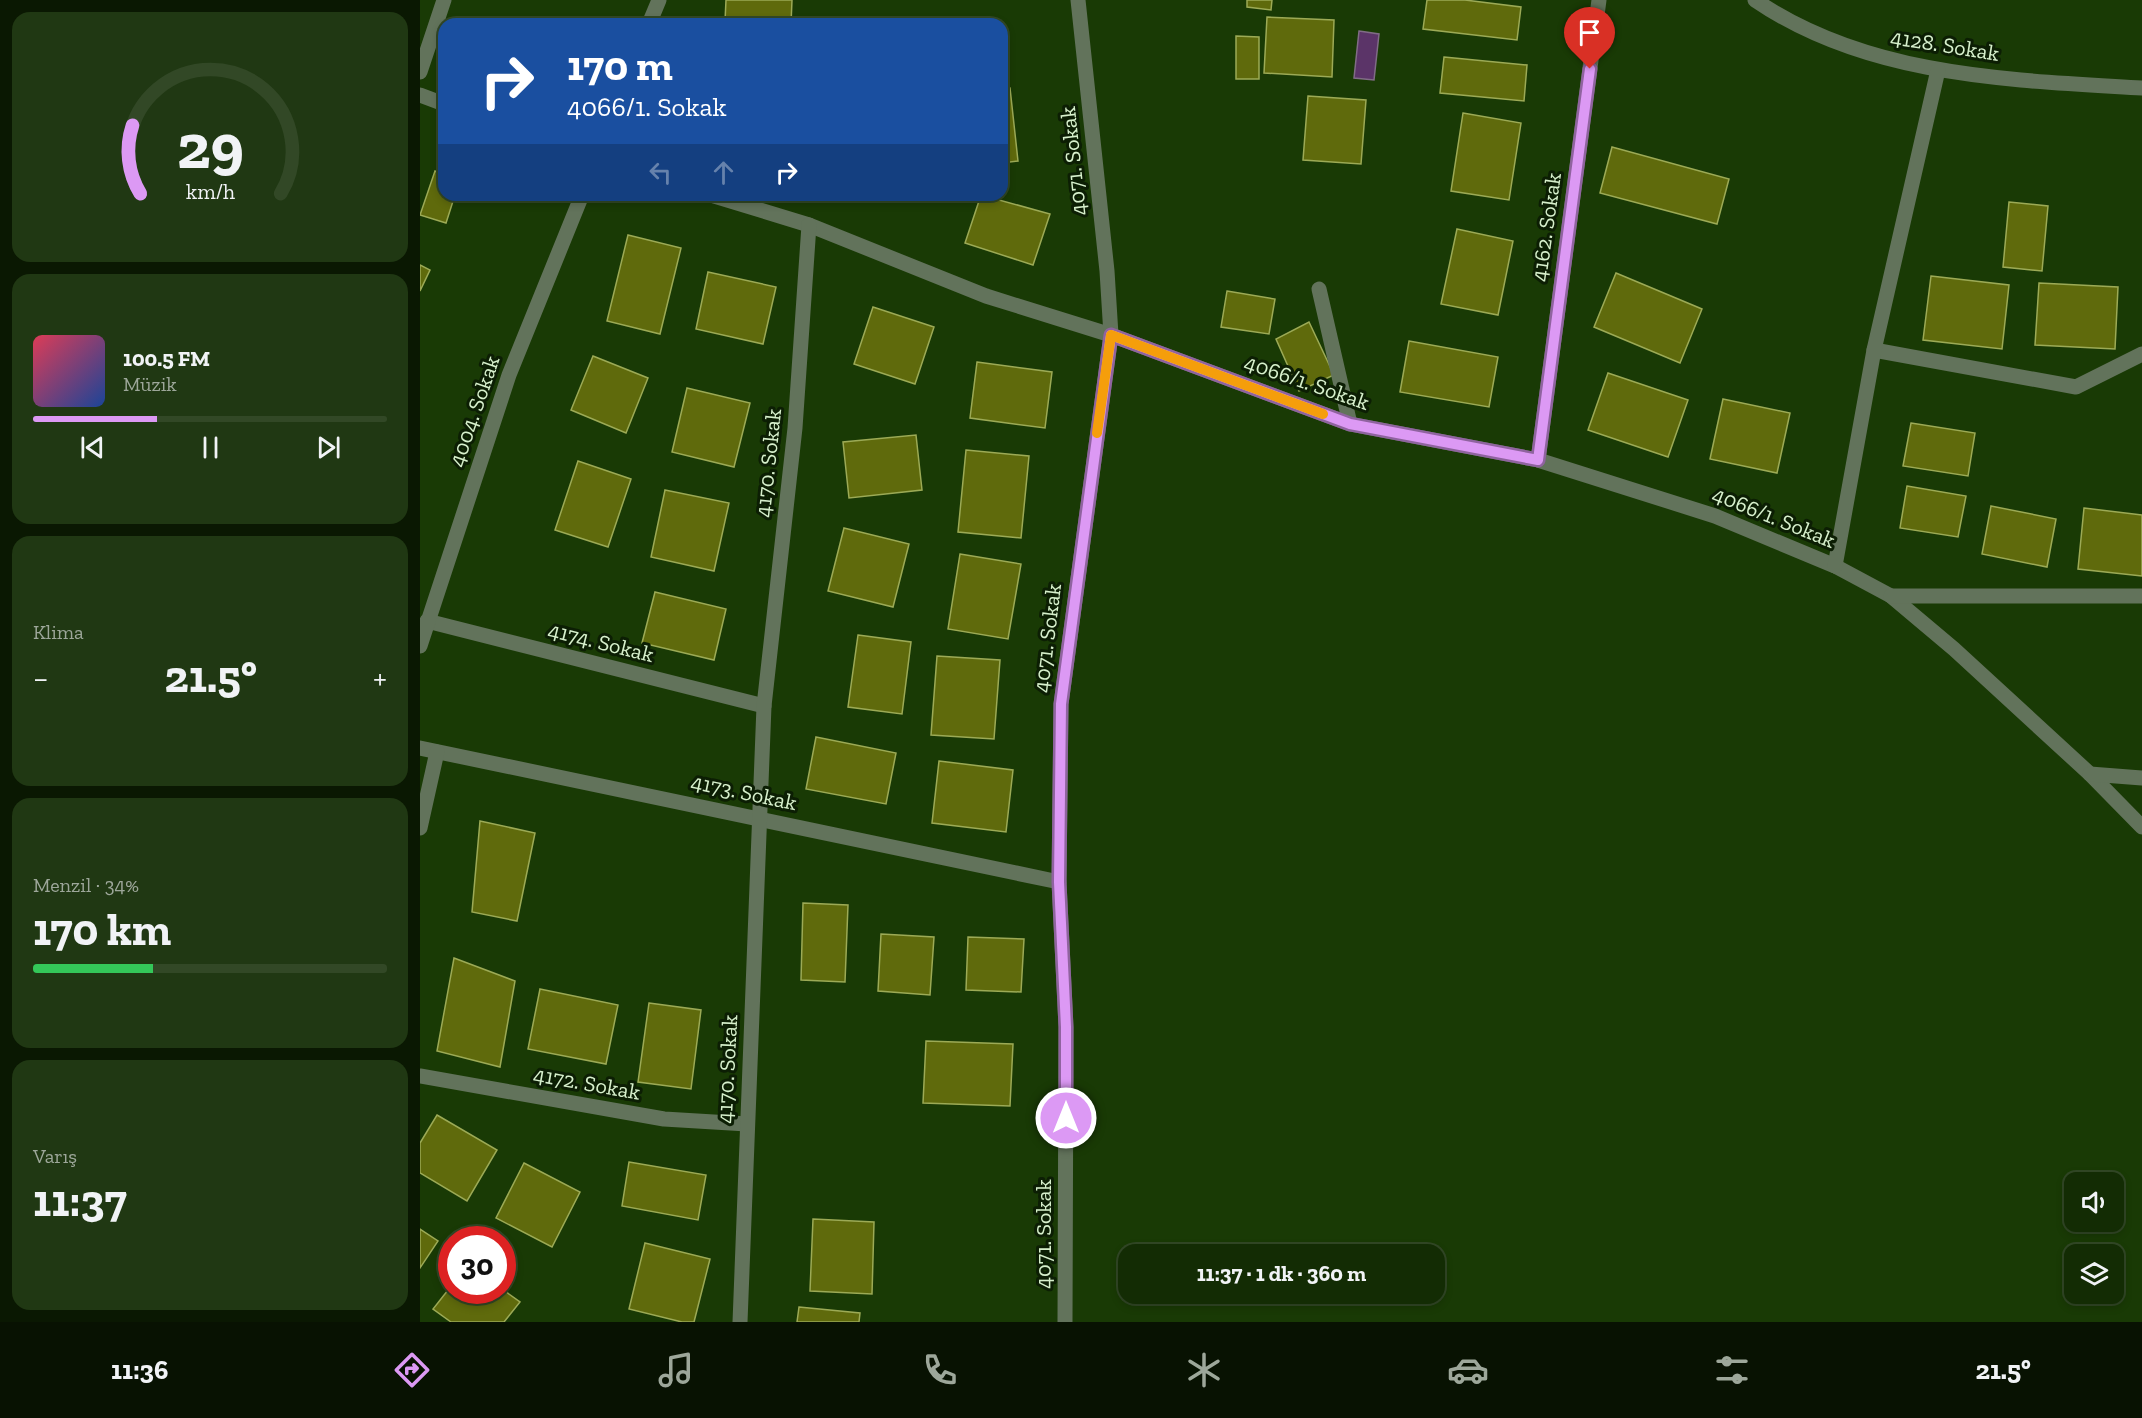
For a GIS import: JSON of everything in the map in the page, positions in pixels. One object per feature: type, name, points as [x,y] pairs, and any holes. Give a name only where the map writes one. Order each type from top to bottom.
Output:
[{"type":"street","points":[[420,72],[444,0]]},
{"type":"street","points":[[652,18],[659,0]]},
{"type":"street","name":"4071. Sokak","points":[[1065,1322],[1066,1027],[1059,882],[1061,704],[1111,335],[1107,271],[1078,0]]},
{"type":"street","name":"4162. Sokak","points":[[1538,460],[1599,0]]},
{"type":"street","name":"4128. Sokak","points":[[1755,0],[1793,24],[1840,46],[1880,58],[1938,70],[2050,82],[2142,88]]},
{"type":"street","points":[[1835,566],[1874,350],[1938,70]]},
{"type":"street","points":[[420,95],[438,102]]},
{"type":"street","name":"4004. Sokak","points":[[420,646],[509,375],[580,201]]},
{"type":"street","name":"4066/1. Sokak","points":[[731,201],[809,225],[986,296],[1111,335],[1350,424],[1538,460],[1716,516],[1835,566],[1891,596],[1954,649],[2090,774],[2142,827]]},
{"type":"street","name":"4170. Sokak","points":[[740,1322],[764,706],[795,428],[809,225]]},
{"type":"street","points":[[1319,289],[1350,424]]},
{"type":"street","points":[[1874,350],[2076,387],[2142,354]]},
{"type":"street","points":[[1891,596],[2142,596]]},
{"type":"street","name":"4174. Sokak","points":[[428,621],[764,706]]},
{"type":"street","name":"4173. Sokak","points":[[420,748],[1059,882]]},
{"type":"street","points":[[420,828],[437,752]]},
{"type":"street","points":[[2090,774],[2142,778]]},
{"type":"street","name":"4172. Sokak","points":[[420,1076],[664,1119],[747,1124]]},
{"type":"shaded area","points":[[1359,31],[1379,34],[1374,80],[1354,78]]},
{"type":"building","points":[[726,0],[792,0],[791,18],[725,18]]},
{"type":"building","points":[[1247,0],[1272,0],[1271,10],[1247,7]]},
{"type":"building","points":[[1427,0],[1465,0],[1521,7],[1517,40],[1423,29]]},
{"type":"building","points":[[1267,17],[1334,20],[1332,77],[1264,73]]},
{"type":"building","points":[[1236,36],[1259,37],[1259,79],[1236,79]]},
{"type":"building","points":[[1444,57],[1527,65],[1524,101],[1440,93]]},
{"type":"building","points":[[1008,88],[1010,88],[1018,161],[1008,162]]},
{"type":"building","points":[[1308,96],[1366,100],[1361,164],[1303,160]]},
{"type":"building","points":[[1463,113],[1521,123],[1509,200],[1451,191]]},
{"type":"building","points":[[1612,147],[1729,179],[1717,224],[1600,193]]},
{"type":"building","points":[[435,171],[438,172],[438,201],[453,201],[446,223],[420,215]]},
{"type":"building","points":[[979,201],[1003,201],[1050,214],[1033,265],[965,243]]},
{"type":"building","points":[[2009,202],[2048,206],[2042,271],[2003,267]]},
{"type":"building","points":[[1457,229],[1513,241],[1498,315],[1441,304]]},
{"type":"building","points":[[628,235],[681,248],[660,334],[607,321]]},
{"type":"building","points":[[420,265],[430,270],[420,291]]},
{"type":"building","points":[[708,272],[776,287],[763,344],[696,329]]},
{"type":"building","points":[[1616,273],[1702,309],[1680,363],[1594,327]]},
{"type":"building","points":[[1931,276],[2009,285],[2002,349],[1923,340]]},
{"type":"building","points":[[2039,283],[2118,287],[2115,349],[2035,345]]},
{"type":"building","points":[[1227,291],[1275,299],[1269,334],[1221,327]]},
{"type":"building","points":[[873,307],[934,327],[915,384],[854,364]]},
{"type":"building","points":[[1309,322],[1334,375],[1299,391],[1276,339]]},
{"type":"building","points":[[1409,341],[1498,357],[1489,407],[1400,392]]},
{"type":"building","points":[[593,356],[648,378],[626,433],[571,410]]},
{"type":"building","points":[[977,362],[1052,372],[1045,428],[970,418]]},
{"type":"building","points":[[1608,373],[1688,400],[1668,457],[1588,430]]},
{"type":"building","points":[[687,388],[750,403],[734,467],[672,452]]},
{"type":"building","points":[[1723,399],[1790,413],[1777,473],[1710,459]]},
{"type":"building","points":[[1911,423],[1975,433],[1968,476],[1903,466]]},
{"type":"building","points":[[916,435],[922,490],[849,498],[843,442]]},
{"type":"building","points":[[966,450],[1029,456],[1021,538],[958,532]]},
{"type":"building","points":[[578,461],[631,479],[608,547],[555,530]]},
{"type":"building","points":[[1907,486],[1966,496],[1958,537],[1900,528]]},
{"type":"building","points":[[665,490],[729,503],[714,571],[651,557]]},
{"type":"building","points":[[1991,506],[2056,519],[2047,567],[1982,554]]},
{"type":"building","points":[[2084,508],[2142,515],[2142,576],[2078,569]]},
{"type":"building","points":[[844,528],[909,544],[893,607],[828,591]]},
{"type":"building","points":[[960,554],[1021,564],[1008,639],[948,629]]},
{"type":"building","points":[[655,592],[726,609],[714,660],[642,643]]},
{"type":"building","points":[[858,635],[911,642],[902,714],[848,707]]},
{"type":"building","points":[[937,656],[1000,660],[994,739],[931,735]]},
{"type":"building","points":[[816,737],[896,753],[886,804],[806,789]]},
{"type":"building","points":[[939,761],[1013,770],[1006,832],[932,823]]},
{"type":"building","points":[[480,821],[535,833],[517,921],[472,912]]},
{"type":"building","points":[[803,903],[848,905],[845,982],[801,980]]},
{"type":"building","points":[[881,934],[934,937],[930,995],[878,991]]},
{"type":"building","points":[[968,937],[1024,939],[1021,992],[966,990]]},
{"type":"building","points":[[454,958],[515,981],[500,1067],[437,1051]]},
{"type":"building","points":[[540,989],[618,1005],[606,1064],[528,1049]]},
{"type":"building","points":[[649,1003],[701,1010],[691,1089],[638,1082]]},
{"type":"building","points":[[926,1041],[1013,1044],[1010,1106],[923,1103]]},
{"type":"building","points":[[437,1115],[497,1150],[467,1201],[420,1173],[420,1143]]},
{"type":"building","points":[[629,1162],[706,1175],[698,1220],[622,1206]]},
{"type":"building","points":[[524,1163],[580,1192],[552,1247],[516,1228],[516,1226],[496,1218]]},
{"type":"building","points":[[813,1219],[874,1222],[872,1294],[810,1291]]},
{"type":"building","points":[[420,1229],[438,1241],[420,1268]]},
{"type":"building","points":[[645,1243],[710,1259],[694,1322],[682,1322],[629,1309]]},
{"type":"building","points":[[516,1299],[520,1302],[504,1322],[451,1322],[433,1309],[438,1303],[516,1304]]},
{"type":"building","points":[[799,1307],[860,1313],[859,1322],[797,1322]]},
{"type":"slow traffic","points":[[1097,433],[1111,335],[1323,414]]},
{"type":"route","points":[[1066,1118],[1066,1027],[1059,882],[1061,704],[1111,335],[1350,424],[1538,460],[1590,69]]}]
